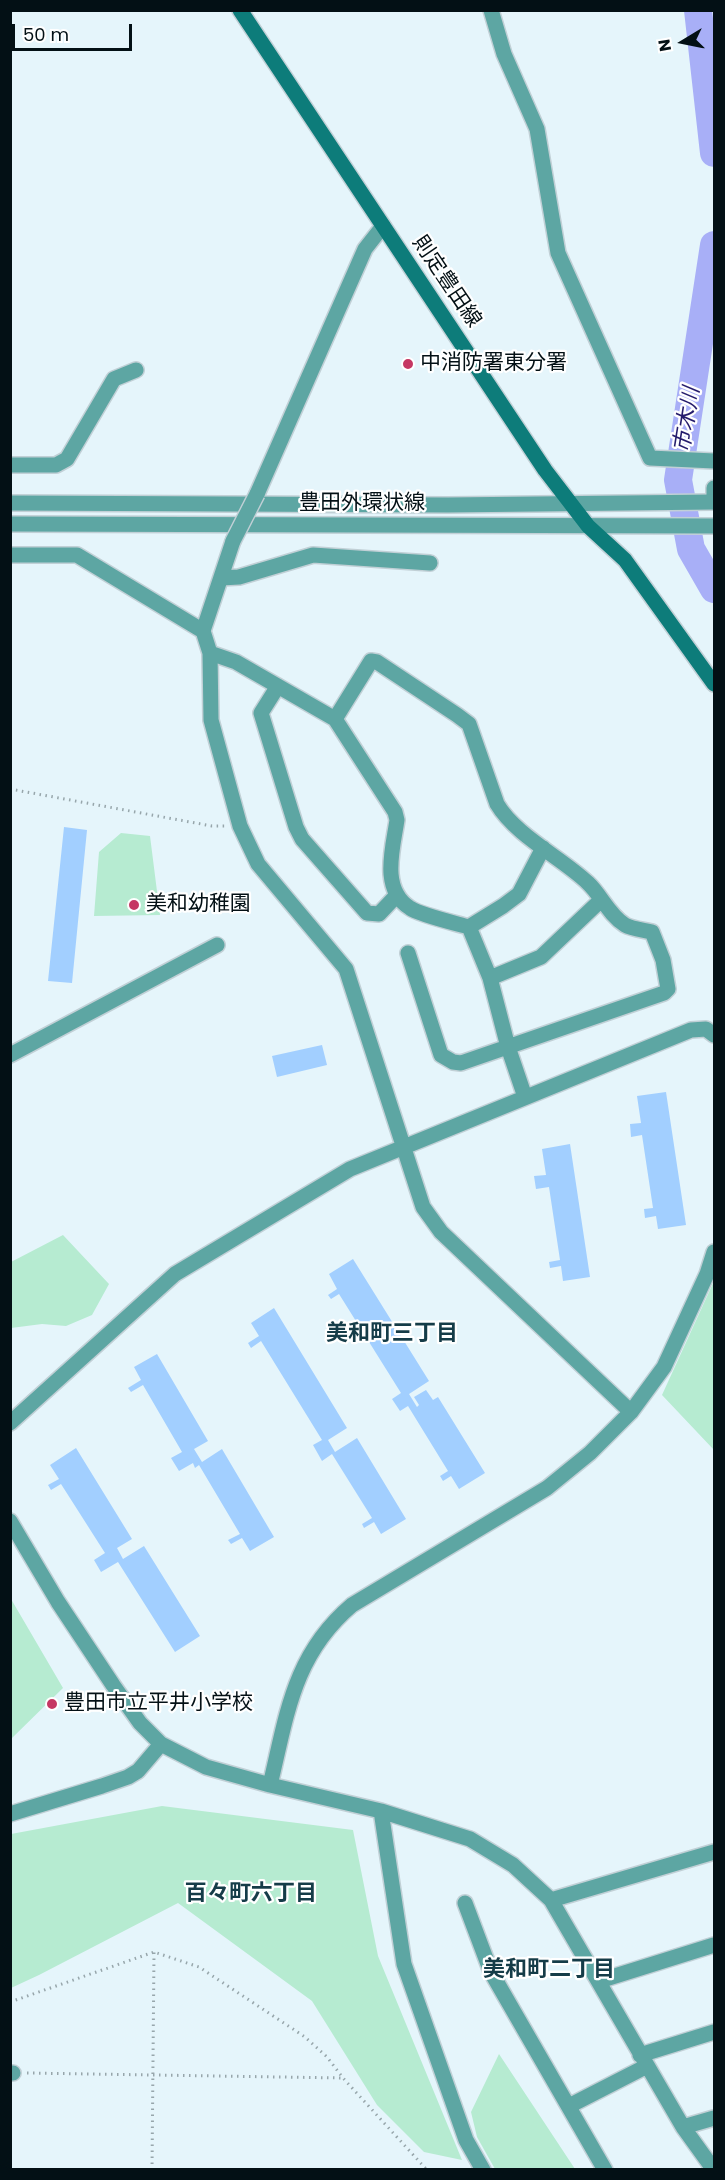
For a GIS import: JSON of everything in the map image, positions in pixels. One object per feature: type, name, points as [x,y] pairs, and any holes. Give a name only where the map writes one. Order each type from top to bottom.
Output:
[{"type":"main road","name":"則定豊田線","points":[[240,10],[539,460],[588,526],[625,561],[714,684]]},
{"type":"street","points":[[491,10],[504,54],[537,129],[558,253],[650,458],[707,461]]},
{"type":"street","points":[[383,226],[365,249],[257,494],[233,541],[203,631],[210,653],[211,720],[240,826],[258,864],[346,969],[423,1207],[441,1232],[631,1412]]},
{"type":"street","points":[[10,465],[56,465],[67,459],[114,379],[136,370]]},
{"type":"street","points":[[710,503],[714,488]]},
{"type":"street","name":"豊田外環状線","points":[[10,503],[436,505],[710,503]]},
{"type":"street","name":"豊田外環状線","points":[[10,524],[711,525]]},
{"type":"street","points":[[10,555],[77,555],[203,631]]},
{"type":"street","points":[[221,578],[239,577],[313,555],[430,563]]},
{"type":"street","points":[[210,653],[236,662],[335,719],[395,812],[397,819],[390,873],[397,895],[410,908],[469,927],[519,894],[543,848]]},
{"type":"street","points":[[335,719],[371,661],[377,662],[469,724],[497,804],[503,814],[589,883],[601,900],[625,925],[652,933],[663,960],[668,989],[664,993],[461,1063],[453,1062],[441,1055],[408,952]]},
{"type":"street","points":[[278,686],[261,712],[296,827],[302,838],[367,913],[379,914],[397,895]]},
{"type":"street","points":[[490,978],[541,957],[601,900]]},
{"type":"street","points":[[469,927],[490,978],[508,1047],[525,1097]]},
{"type":"street","points":[[10,1054],[217,945]]},
{"type":"street","points":[[10,1423],[174,1274],[350,1169],[692,1030],[706,1029],[714,1035]]},
{"type":"street","points":[[270,1785],[297,1679],[317,1641],[352,1605],[547,1488],[590,1453],[631,1412],[664,1367],[673,1352],[707,1274],[714,1252]]},
{"type":"street","points":[[10,1521],[57,1602],[113,1685],[140,1723],[161,1744],[206,1767],[270,1785],[381,1811],[471,1839],[513,1865],[551,1900],[683,2127],[714,2169]]},
{"type":"street","points":[[10,1814],[128,1776],[138,1771],[161,1744]]},
{"type":"street","points":[[381,1811],[404,1964],[466,2140],[483,2169]]},
{"type":"street","points":[[551,1900],[714,1852]]},
{"type":"street","points":[[465,1903],[492,1972],[605,2169]]},
{"type":"street","points":[[599,1981],[714,1945]]},
{"type":"street","points":[[569,2106],[644,2060],[714,2032]]},
{"type":"street","points":[[683,2127],[714,2118]]},
{"type":"path","points":[[10,789],[212,826],[240,826]]},
{"type":"path","points":[[10,2002],[154,1952],[200,1967],[305,2037],[327,2057],[427,2169]]},
{"type":"path","points":[[152,2169],[154,1952]]},
{"type":"path","points":[[12,2073],[344,2078]]},
{"type":"path","points":[[421,2162],[421,2169]]},
{"type":"green space","points":[[121,833],[150,836],[160,915],[94,916],[99,852]]},
{"type":"green space","points":[[63,1235],[109,1284],[92,1315],[66,1326],[42,1324],[11,1328],[11,1262]]},
{"type":"green space","points":[[714,1281],[714,1450],[662,1395]]},
{"type":"green space","points":[[11,1599],[63,1688],[10,1739]]},
{"type":"green space","points":[[162,1806],[353,1830],[378,1956],[462,2160],[424,2152],[377,2105],[312,2001],[178,1903],[11,1988],[11,1834]]},
{"type":"green space","points":[[499,2054],[575,2169],[495,2169],[477,2137],[471,2112]]},
{"type":"building","points":[[64,827],[87,830],[72,983],[48,981]]},
{"type":"building","points":[[322,1045],[327,1065],[277,1077],[272,1056]]},
{"type":"building","points":[[666,1092],[686,1225],[658,1229],[656,1216],[645,1218],[644,1209],[653,1208],[642,1135],[631,1137],[630,1124],[641,1123],[637,1096]]},
{"type":"building","points":[[570,1144],[590,1277],[563,1281],[561,1266],[550,1268],[549,1262],[560,1260],[549,1187],[536,1189],[534,1176],[546,1175],[542,1149]]},
{"type":"building","points":[[353,1259],[429,1381],[409,1394],[417,1407],[419,1405],[414,1397],[426,1390],[433,1400],[438,1397],[485,1473],[459,1489],[451,1476],[443,1481],[440,1476],[448,1471],[408,1406],[400,1411],[392,1399],[401,1393],[339,1294],[331,1299],[328,1295],[337,1289],[329,1274]]},
{"type":"building","points":[[274,1308],[347,1428],[328,1440],[335,1452],[357,1438],[406,1519],[381,1534],[374,1522],[364,1528],[362,1524],[372,1518],[332,1454],[322,1461],[313,1445],[322,1440],[261,1341],[251,1348],[248,1343],[259,1336],[251,1323]]},
{"type":"building","points":[[157,1354],[208,1441],[194,1449],[202,1462],[222,1449],[274,1537],[250,1551],[242,1538],[231,1544],[228,1540],[240,1534],[199,1465],[195,1468],[193,1463],[179,1471],[171,1458],[182,1452],[143,1385],[131,1392],[128,1388],[141,1380],[134,1367]]},
{"type":"building","points":[[76,1448],[132,1539],[117,1548],[123,1559],[144,1546],[200,1636],[175,1652],[118,1562],[101,1572],[94,1560],[105,1553],[61,1484],[51,1490],[48,1485],[59,1479],[50,1465]]},
{"type":"waterway","name":"市木川","points":[[698,10],[714,153]]},
{"type":"waterway","name":"市木川","points":[[714,245],[678,480],[691,549],[714,589]]},
{"type":"place","name":"中消防署東分署","points":[[408,364]]},
{"type":"place","name":"美和幼稚園","points":[[134,905]]},
{"type":"place","name":"豊田市立平井小学校","points":[[52,1704]]},
{"type":"district","name":"美和町三丁目","points":[[392,1334]]},
{"type":"district","name":"百々町六丁目","points":[[251,1894]]},
{"type":"district","name":"美和町二丁目","points":[[549,1970]]}]
